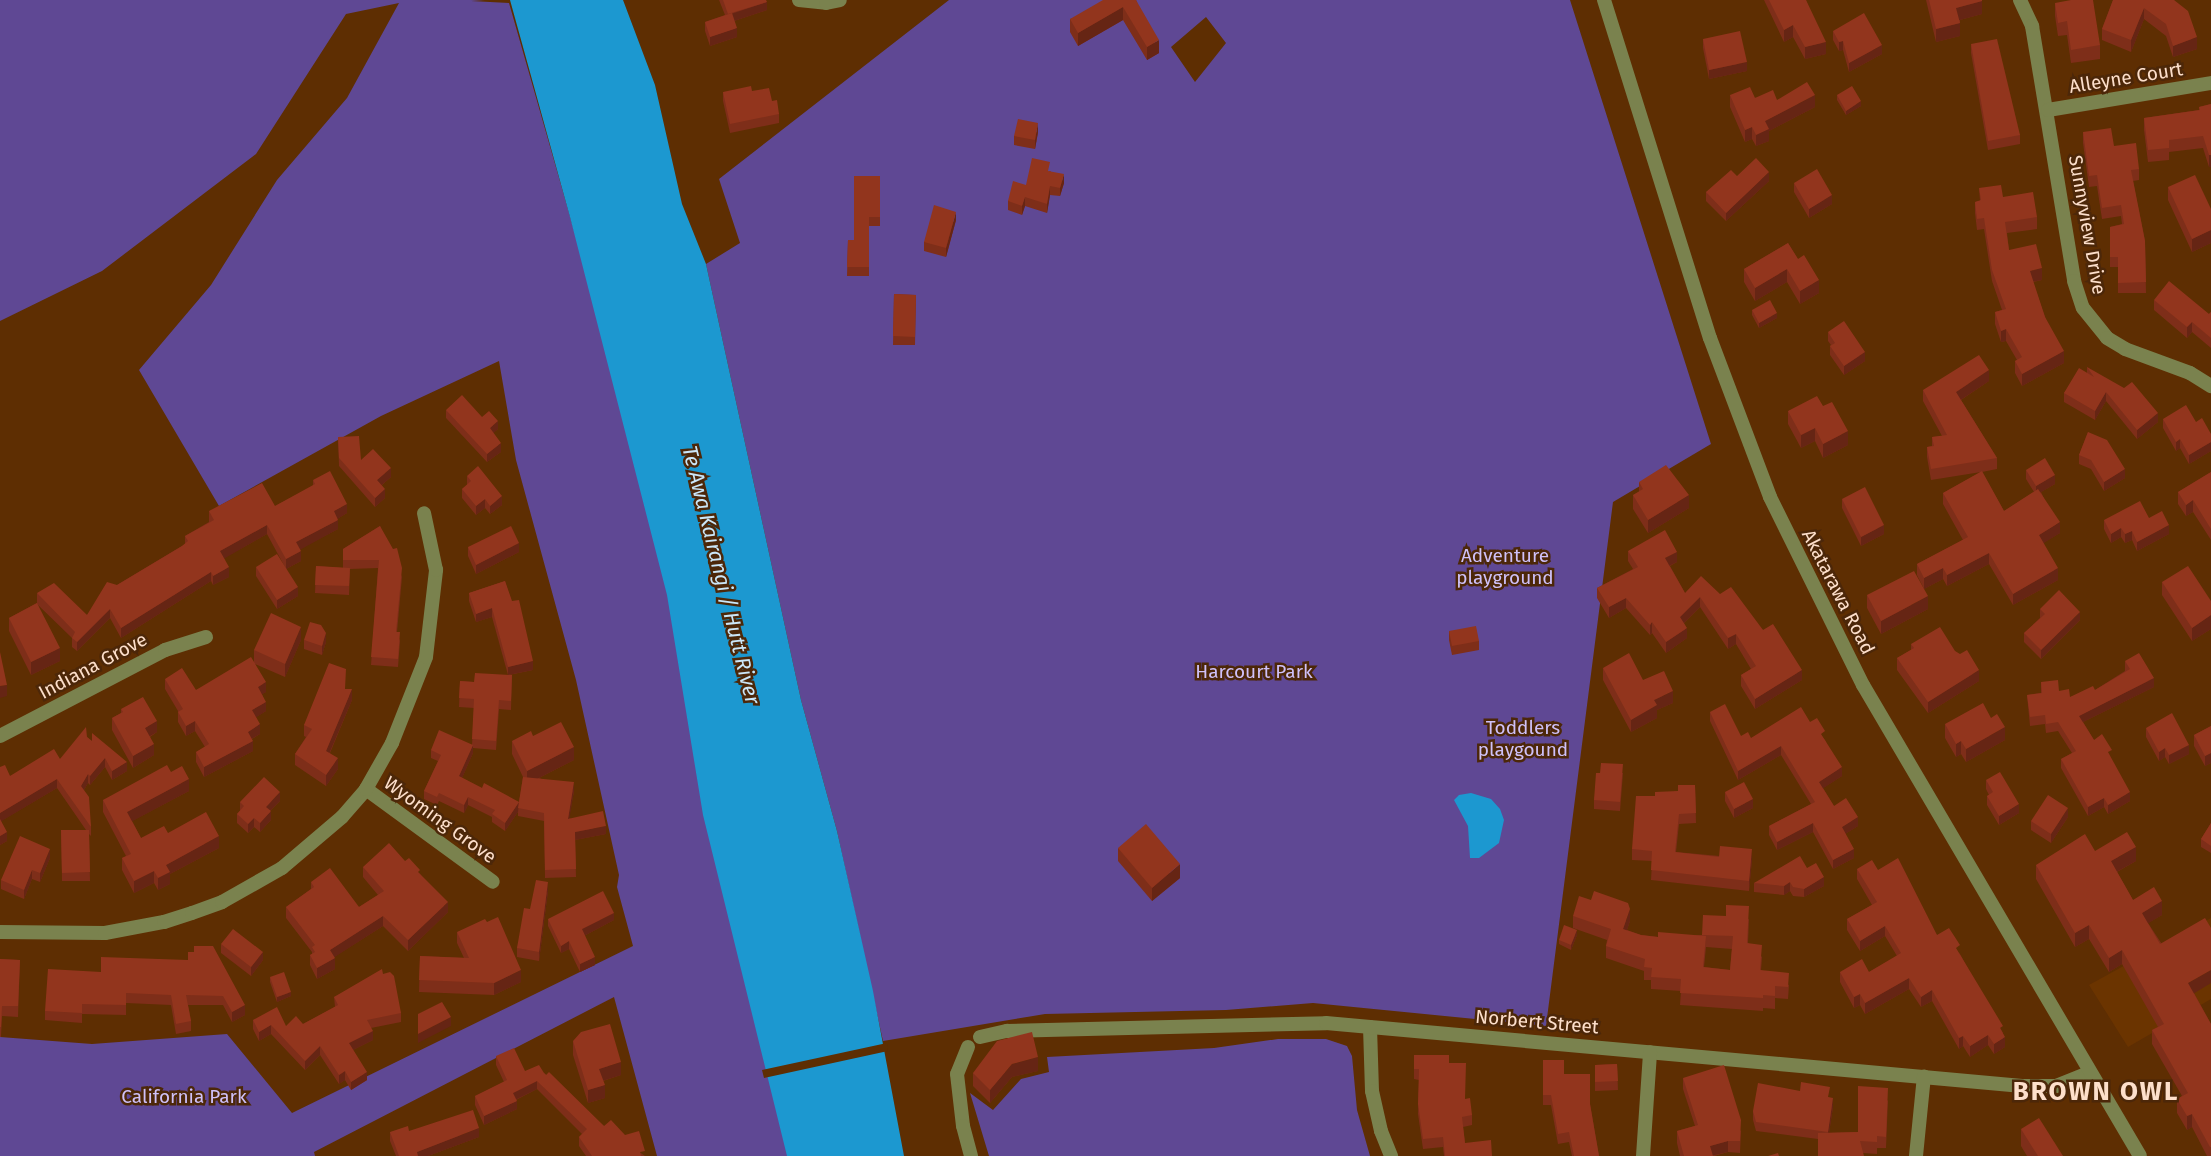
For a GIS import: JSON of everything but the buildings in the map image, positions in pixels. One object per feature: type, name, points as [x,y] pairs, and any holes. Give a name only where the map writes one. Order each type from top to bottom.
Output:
[{"type":"street","points":[[799,1],[840,0]]},
{"type":"street","name":"Akatarawa Road","points":[[1604,0],[1710,338],[1770,497],[1863,685],[2088,1073],[2140,1156]]},
{"type":"street","name":"Sunnyview Drive","points":[[2020,0],[2032,26],[2048,110],[2074,281],[2083,308],[2093,325],[2116,344],[2190,373],[2211,386]]},
{"type":"street","name":"Alleyne Court","points":[[2048,110],[2211,83]]},
{"type":"street","points":[[0,932],[105,933],[164,922],[222,902],[282,868],[342,817],[366,789],[402,723],[426,657],[436,570],[424,513]]},
{"type":"street","name":"Indiana Grove","points":[[0,736],[164,650],[206,637]]},
{"type":"street","name":"Wyoming Grove","points":[[366,789],[492,882]]},
{"type":"street","name":"Norbert Street","points":[[979,1037],[1007,1031],[1326,1023],[2042,1087],[2075,1080],[2088,1073]]},
{"type":"street","points":[[1370,1027],[1372,1091],[1391,1156]]},
{"type":"street","points":[[968,1047],[957,1074],[962,1126],[971,1156]]},
{"type":"street","points":[[1643,1156],[1650,1052]]},
{"type":"street","points":[[1916,1156],[1924,1076]]},
{"type":"shaded area","points":[[2211,918],[2211,999],[2128,1047],[2089,985]]},
{"type":"green space","name":"California Park","points":[[0,0],[485,0],[471,1],[509,3],[636,447],[804,1156],[657,1156],[614,997],[314,1152],[315,1156],[0,1156],[0,1037],[92,1044],[227,1034],[292,1113],[633,946],[617,887],[619,875],[576,680],[516,460],[499,361],[381,416],[219,506],[139,370],[211,285],[277,180],[347,98],[399,3],[346,14],[256,154],[102,271],[0,321]]},
{"type":"green space","name":"Harcourt Park","points":[[949,0],[1570,0],[1711,444],[1613,502],[1546,1026],[1313,1003],[1226,1010],[1045,1014],[883,1041],[837,831],[801,700],[706,264],[740,243],[719,179]],"holes":[[[1206,17],[1226,43],[1195,82],[1171,47]]]},
{"type":"green space","points":[[1278,1039],[1326,1039],[1347,1046],[1352,1056],[1357,1110],[1370,1156],[989,1156],[970,1093],[993,1110],[1021,1079],[1049,1072],[1047,1057],[1214,1048]]},
{"type":"water","name":"Te Awa Kairangi / Hutt River","points":[[510,0],[623,0],[655,85],[682,204],[706,264],[801,700],[837,831],[873,991],[904,1156],[787,1156],[703,815],[667,595],[570,217]]},
{"type":"water","points":[[1471,793],[1491,799],[1500,809],[1504,820],[1499,843],[1479,858],[1470,858],[1468,826],[1454,800],[1459,795]]},
{"type":"pier","points":[[887,1043],[888,1051],[764,1078],[762,1070]]},
{"type":"district","name":"BROWN OWL","points":[[2096,1092]]},
{"type":"park label","name":"Adventure playground","points":[[1505,567]]},
{"type":"park label","name":"Toddlers playgound","points":[[1523,739]]}]
